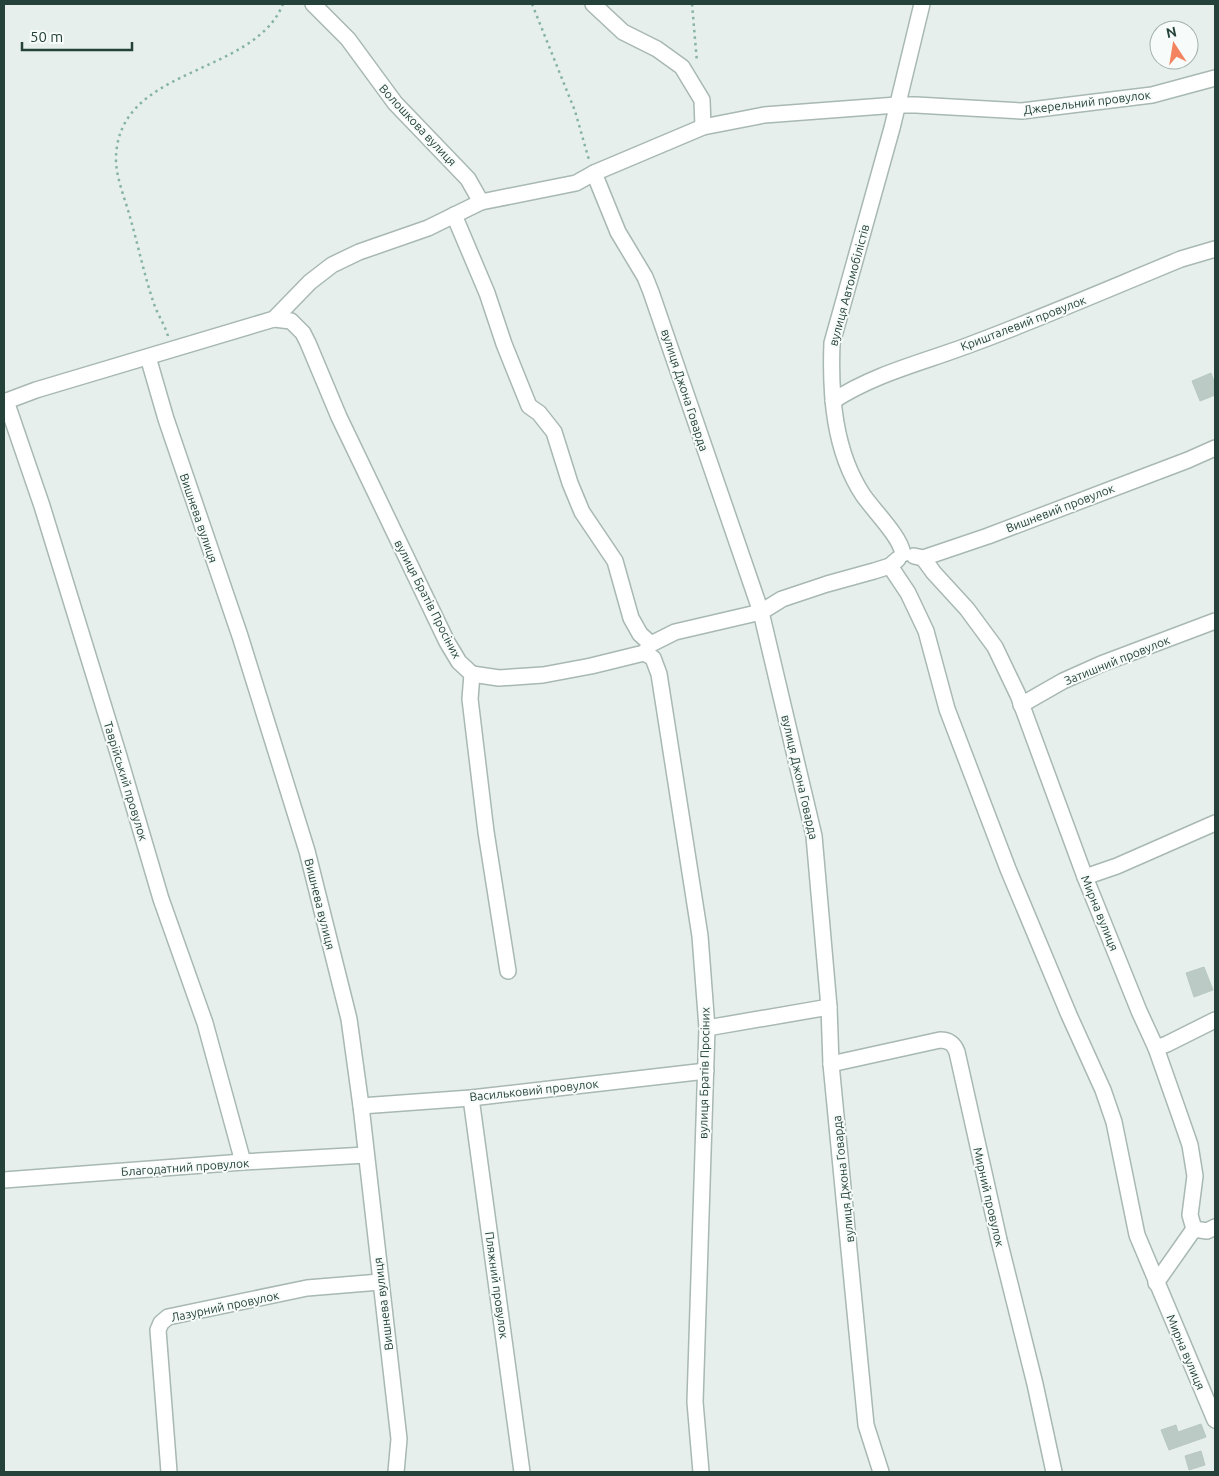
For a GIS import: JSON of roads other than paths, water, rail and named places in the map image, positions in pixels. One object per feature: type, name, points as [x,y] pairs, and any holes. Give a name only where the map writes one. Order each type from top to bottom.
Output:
[{"type":"street","name":"Волошкова вулиця","points":[[313,4],[348,39],[395,103],[468,179],[481,202]]},
{"type":"street","points":[[593,4],[623,32],[657,50],[682,67],[702,100],[703,127]]},
{"type":"street","name":"вулиця Автомобілістів","points":[[903,554],[901,544],[874,511],[857,486],[838,436],[831,374],[832,343],[892,128],[922,4]]},
{"type":"street","name":"Джерельний провулок","points":[[274,319],[310,282],[332,265],[359,252],[428,228],[481,202],[576,183],[594,173],[703,127],[764,115],[897,105],[1022,111],[1152,95],[1215,78]]},
{"type":"street","name":"вулиця Джона Говарда","points":[[594,173],[618,232],[645,276],[652,292],[761,612],[814,836],[832,1064],[866,1425],[881,1472]]},
{"type":"street","name":"вулиця Братів Просіних","points":[[454,215],[487,293],[526,400],[529,406],[539,413],[554,432],[582,512],[615,561],[631,618],[653,658],[659,674],[700,936],[707,1028],[695,1402],[701,1472]]},
{"type":"street","name":"Кришталевий провулок","points":[[833,401],[850,390],[897,370],[1002,332],[1181,259],[1215,249]]},
{"type":"street","points":[[5,401],[167,350],[274,319]]},
{"type":"street","name":"вулиця Братів Просіних","points":[[274,319],[291,321],[306,338],[339,417],[447,642],[459,662],[472,674]]},
{"type":"street","name":"Вишнева вулиця","points":[[148,357],[166,419],[240,636],[307,851],[349,1019],[361,1106],[399,1439],[396,1472]]},
{"type":"street","name":"Таврійський провулок","points":[[5,401],[42,506],[161,899],[205,1023],[243,1162]]},
{"type":"street","name":"Вишневий провулок","points":[[923,558],[1070,505],[1215,448]]},
{"type":"street","points":[[508,972],[486,832],[470,700],[472,674],[499,678],[543,675],[591,666],[647,648],[675,632],[761,612],[782,599],[890,566],[903,554],[923,558]]},
{"type":"street","name":"Мирна вулиця","points":[[923,558],[967,609],[995,647],[1021,705],[1085,877],[1156,1048],[1190,1145],[1195,1176],[1190,1214],[1194,1229]]},
{"type":"street","name":"Мирна вулиця","points":[[890,566],[908,593],[926,630],[947,709],[998,842],[1069,1015],[1103,1090],[1114,1122],[1137,1235],[1215,1420]]},
{"type":"street","name":"Затишний провулок","points":[[1021,705],[1062,681],[1093,667],[1215,621]]},
{"type":"street","points":[[1085,877],[1117,866],[1215,823]]},
{"type":"street","points":[[707,1028],[829,1007]]},
{"type":"street","points":[[1156,1048],[1215,1020]]},
{"type":"street","name":"Мирний провулок","points":[[832,1064],[940,1040],[946,1040],[955,1046],[1054,1472]]},
{"type":"street","name":"Васильковий провулок","points":[[361,1106],[471,1098],[706,1071]]},
{"type":"street","name":"Пляжний провулок","points":[[471,1098],[522,1472]]},
{"type":"street","name":"Благодатний провулок","points":[[4,1180],[366,1155]]},
{"type":"street","points":[[1156,1283],[1194,1229],[1207,1231],[1215,1227]]},
{"type":"street","name":"Лазурний провулок","points":[[169,1472],[158,1330],[161,1323],[168,1316],[307,1288],[380,1282]]}]
